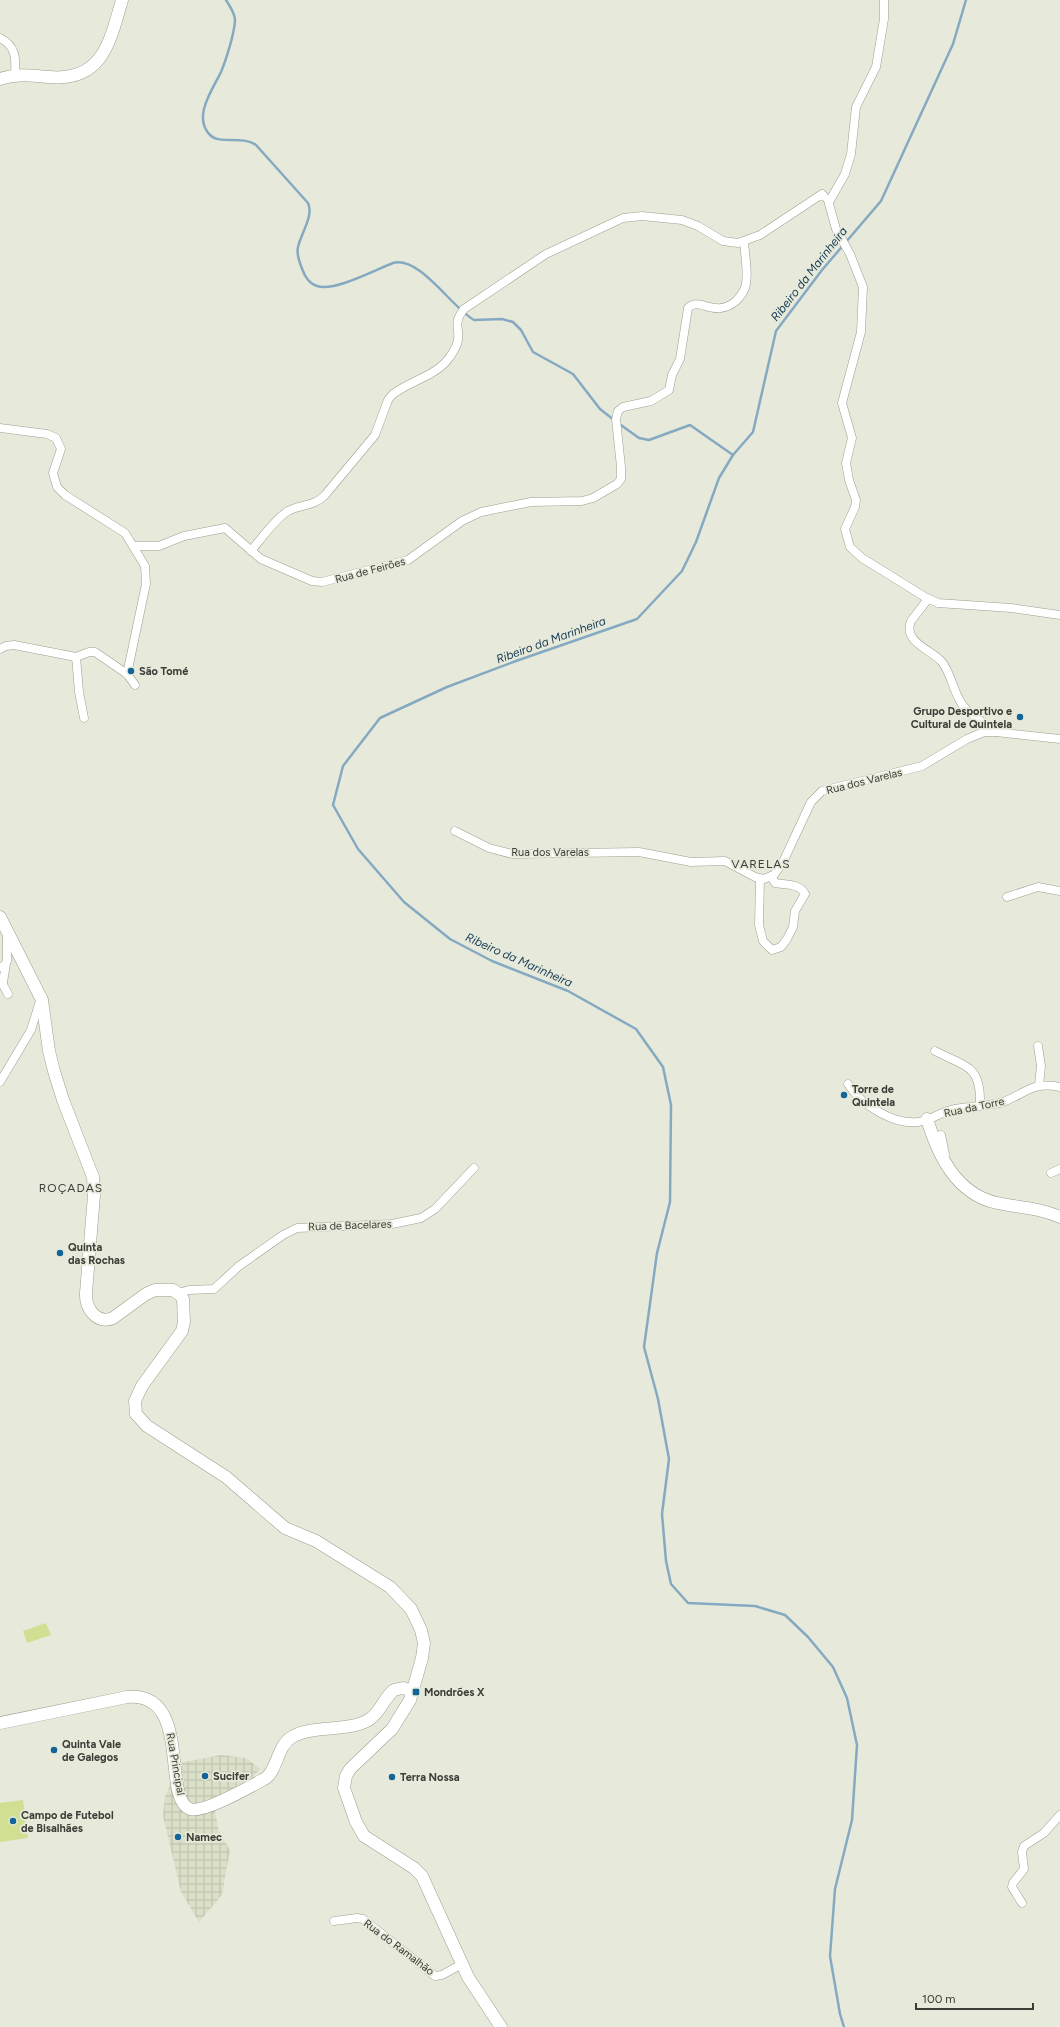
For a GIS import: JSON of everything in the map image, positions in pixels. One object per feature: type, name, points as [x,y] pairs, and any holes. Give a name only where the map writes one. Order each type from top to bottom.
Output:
[{"type":"main road","points":[[0,79],[15,75],[66,78],[74,76],[91,67],[102,57],[107,49],[122,0]]},
{"type":"main road","points":[[0,918],[41,998],[54,1071],[94,1180],[94,1198],[86,1293],[87,1305],[96,1317],[107,1320],[113,1318],[153,1291],[171,1289],[179,1293],[183,1302],[182,1329],[138,1392],[135,1404],[137,1417],[148,1426],[229,1480],[285,1528],[319,1543],[384,1583],[399,1594],[414,1613],[424,1639],[423,1654],[407,1707],[395,1726],[350,1769],[345,1779],[345,1790],[356,1822],[364,1836],[414,1868],[421,1875],[462,1964],[476,1990],[502,2027]]},
{"type":"main road","points":[[927,1119],[943,1162],[954,1176],[969,1189],[991,1201],[1029,1206],[1060,1217]]},
{"type":"main road","name":"Rua Principal","points":[[0,1723],[127,1697],[145,1699],[161,1712],[168,1726],[178,1791],[182,1802],[190,1809],[198,1809],[210,1806],[266,1778],[270,1774],[283,1747],[293,1737],[364,1722],[378,1711],[394,1690],[402,1688],[413,1691]]},
{"type":"street","points":[[829,202],[845,174],[852,154],[856,107],[876,67],[884,19],[884,0]]},
{"type":"street","points":[[0,38],[10,44],[14,50],[15,75]]},
{"type":"street","points":[[251,551],[287,511],[316,503],[325,495],[375,435],[391,396],[445,365],[458,342],[457,323],[463,311],[546,254],[626,217],[642,216],[682,220],[698,226],[726,242],[744,242],[760,234],[820,194],[826,196],[829,202],[838,235],[847,248],[863,289],[860,335],[842,400],[843,412],[852,438],[847,460],[848,480],[856,500],[855,507],[846,526],[845,534],[851,549],[858,556],[928,599],[949,605],[1011,608],[1060,615]]},
{"type":"street","name":"Rua de Feirões","points":[[134,546],[159,546],[184,536],[222,528],[229,530],[261,559],[312,581],[325,582],[410,559],[464,519],[478,513],[531,502],[589,500],[615,486],[621,479],[616,422],[617,413],[621,408],[649,401],[668,391],[672,375],[680,359],[686,313],[689,307],[696,304],[722,309],[742,295],[746,283],[744,242]]},
{"type":"street","points":[[0,428],[48,434],[56,438],[61,449],[53,473],[57,487],[68,497],[122,531],[144,562],[147,576],[126,674]]},
{"type":"street","points":[[928,599],[911,621],[909,625],[911,633],[921,647],[942,662],[963,705],[996,732]]},
{"type":"street","points":[[0,649],[6,646],[14,646],[76,657],[89,652],[95,652],[126,674],[135,685]]},
{"type":"street","points":[[76,657],[79,692],[84,718]]},
{"type":"street","name":"Rua dos Varelas","points":[[771,876],[787,857],[811,802],[822,791],[916,768],[932,761],[973,736],[984,732],[1060,739]]},
{"type":"street","name":"Rua dos Varelas","points":[[455,831],[489,848],[512,854],[639,852],[691,862],[725,861],[760,879]]},
{"type":"street","points":[[771,876],[775,883],[794,886],[803,890],[805,894],[795,911],[790,934],[783,945],[775,950],[770,949],[765,945],[760,931],[758,891],[760,879],[771,876]]},
{"type":"street","points":[[1007,897],[1038,887],[1060,891]]},
{"type":"street","points":[[7,932],[2,981],[8,994]]},
{"type":"street","points":[[0,1082],[32,1028],[41,998]]},
{"type":"street","points":[[1038,1046],[1041,1066],[1039,1085],[1060,1087]]},
{"type":"street","points":[[935,1050],[965,1066],[977,1077],[980,1087],[980,1104]]},
{"type":"street","name":"Rua da Torre","points":[[848,1084],[859,1098],[879,1113],[898,1119],[922,1121],[949,1110],[1004,1101],[1039,1085]]},
{"type":"street","points":[[941,1135],[945,1156],[961,1181],[969,1189]]},
{"type":"street","name":"Rua de Bacelares","points":[[179,1293],[214,1289],[239,1266],[283,1235],[297,1228],[392,1224],[420,1218],[435,1209],[474,1168]]},
{"type":"street","points":[[1051,1173],[1060,1169]]},
{"type":"street","points":[[1022,1903],[1012,1887],[1013,1883],[1024,1869],[1022,1852],[1024,1846],[1044,1833],[1060,1816]]},
{"type":"street","name":"Rua do Ramalhão","points":[[334,1921],[361,1918],[435,1976],[442,1975],[462,1964]]},
{"type":"shaded area","points":[[221,1755],[246,1758],[260,1769],[253,1777],[213,1800],[219,1832],[230,1850],[222,1895],[199,1922],[181,1892],[163,1816],[165,1797],[179,1763]]},
{"type":"green space","points":[[46,1623],[51,1635],[27,1643],[23,1631]]},
{"type":"green space","name":"Campo de Futebol de Bisalhães","points":[[23,1800],[28,1838],[0,1842],[0,1803]]},
{"type":"waterway","points":[[226,0],[234,14],[235,25],[223,67],[209,95],[203,112],[205,128],[214,138],[238,140],[250,142],[256,145],[308,203],[308,219],[298,247],[299,259],[308,280],[317,286],[334,286],[393,263],[403,263],[414,267],[435,284],[465,314],[474,320],[502,319],[513,322],[521,330],[533,352],[573,374],[600,409],[614,420]]},
{"type":"waterway","name":"Ribeiro da Marinheira","points":[[844,2027],[840,2014],[830,1956],[835,1889],[852,1820],[857,1745],[847,1698],[833,1667],[808,1637],[785,1615],[755,1606],[688,1603],[671,1584],[666,1561],[662,1514],[669,1459],[658,1399],[644,1347],[657,1253],[670,1202],[671,1105],[663,1067],[636,1029],[568,991],[492,961],[450,939],[404,902],[358,849],[333,805],[343,766],[380,718],[447,687],[516,661],[637,619],[682,571],[696,542],[719,478],[733,455],[753,432],[776,331],[822,270],[881,201],[953,44],[966,0]]},
{"type":"waterway","points":[[618,423],[639,438],[649,440],[690,425],[733,455]]},
{"type":"place","name":"São Tomé","points":[[131,671]]},
{"type":"place","name":"Grupo Desportivo e Cultural de Quintela","points":[[1020,717]]},
{"type":"place","name":"Torre de Quintela","points":[[844,1095]]},
{"type":"place","name":"Quinta das Rochas","points":[[60,1253]]},
{"type":"place","name":"Mondrões X","points":[[416,1692]]},
{"type":"place","name":"Quinta Vale de Galegos","points":[[54,1750]]},
{"type":"place","name":"Sucifer","points":[[205,1776]]},
{"type":"place","name":"Terra Nossa","points":[[392,1777]]},
{"type":"place","name":"Campo de Futebol de Bisalhães","points":[[13,1821]]},
{"type":"place","name":"Namec","points":[[178,1837]]},
{"type":"district","name":"VARELAS","points":[[761,864]]},
{"type":"district","name":"ROÇADAS","points":[[71,1188]]}]
